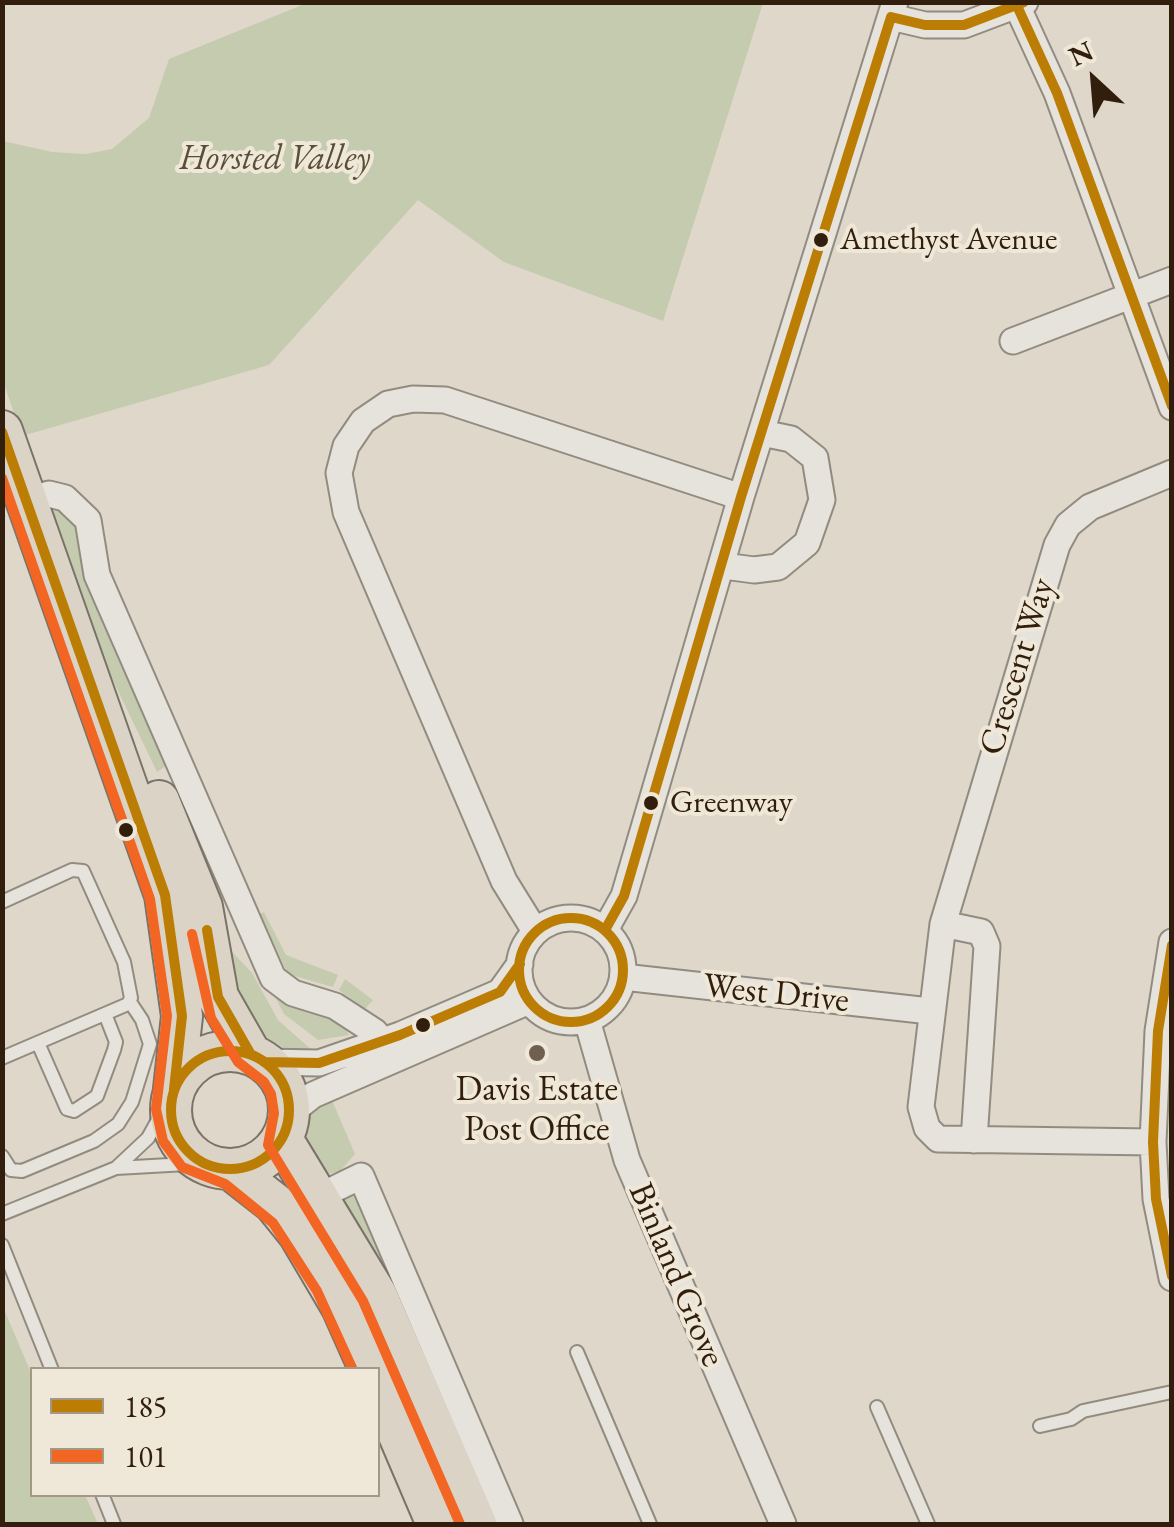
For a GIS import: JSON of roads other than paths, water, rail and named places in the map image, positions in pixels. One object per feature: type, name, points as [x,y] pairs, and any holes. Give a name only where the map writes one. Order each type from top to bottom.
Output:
[{"type":"main road","points":[[2,431],[93,680],[96,705],[149,840],[170,915],[182,1016],[174,1091],[177,1136],[274,1203],[299,1234],[342,1306],[369,1367]]},
{"type":"main road","points":[[93,680],[111,700],[188,863],[206,922],[218,996],[257,1058],[282,1083],[286,1127],[318,1197],[376,1294],[476,1524]]},
{"type":"main road","points":[[174,1091],[190,1066],[209,1055],[232,1050],[257,1058]]},
{"type":"main road","points":[[219,1167],[266,1158],[286,1127]]},
{"type":"main road","points":[[380,1391],[437,1524]]},
{"type":"street","points":[[605,930],[624,896],[741,498],[893,10],[926,24],[964,25],[1021,5],[1172,408]]},
{"type":"street","points":[[1012,340],[1172,280]]},
{"type":"street","points":[[536,932],[504,881],[346,512],[340,484],[346,446],[363,421],[388,404],[413,398],[445,400],[741,498]]},
{"type":"street","points":[[724,566],[754,570],[778,566],[807,542],[822,500],[815,458],[791,439],[762,432]]},
{"type":"street","name":"Crescent Way","points":[[1153,1142],[938,1138],[927,1128],[921,1107],[943,924],[1056,546],[1068,525],[1090,508],[1172,473]]},
{"type":"street","points":[[28,500],[45,494],[66,498],[88,520],[102,587],[273,978],[289,992],[335,1006],[354,1022],[372,1046]]},
{"type":"street","points":[[257,1058],[314,1064],[372,1046],[500,992],[536,932],[570,917],[605,930],[618,946],[623,977],[615,999],[587,1020],[555,1020],[529,1001],[520,982],[520,964]]},
{"type":"street","points":[[943,924],[981,932],[986,946],[974,1140]]},
{"type":"street","points":[[1172,942],[1164,970],[1158,1031],[1153,1142],[1156,1199],[1172,1278]]},
{"type":"street","name":"West Drive","points":[[623,977],[930,1011]]},
{"type":"street","points":[[286,1127],[313,1094],[529,1001]]},
{"type":"street","name":"Binland Grove","points":[[587,1020],[632,1172],[781,1524]]},
{"type":"street","points":[[318,1197],[361,1176],[510,1524]]},
{"type":"lane","points":[[2,902],[72,870],[83,871],[126,966],[130,1002],[146,1028],[149,1048],[132,1102],[118,1124],[94,1141],[22,1171],[11,1170],[2,1156]]},
{"type":"lane","points":[[2,1058],[130,1002]]},
{"type":"lane","points":[[38,1043],[66,1109],[76,1110],[97,1096],[116,1043],[105,1014]]},
{"type":"lane","points":[[2,1214],[116,1168],[148,1138],[174,1091]]},
{"type":"lane","points":[[116,1168],[219,1167]]},
{"type":"lane","points":[[2,1245],[51,1367]]},
{"type":"lane","points":[[577,1352],[650,1524]]},
{"type":"lane","points":[[1040,1426],[1071,1419],[1083,1410],[1172,1392]]},
{"type":"lane","points":[[878,1407],[928,1524]]},
{"type":"lane","points":[[103,1497],[114,1524]]},
{"type":"place","name":"Amethyst Avenue","points":[[821,240]]},
{"type":"place","name":"Greenway","points":[[651,803]]},
{"type":"place","name":"Davis Estate Post Office","points":[[537,1053]]},
{"type":"park label","name":"Horsted Valley","points":[[275,159]]}]
